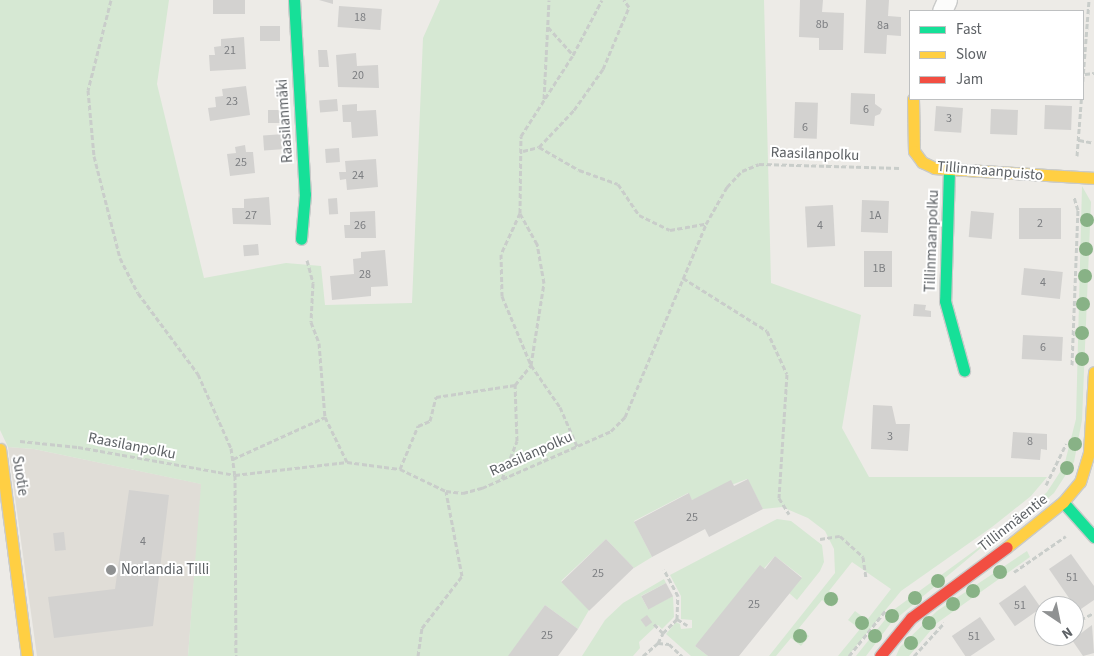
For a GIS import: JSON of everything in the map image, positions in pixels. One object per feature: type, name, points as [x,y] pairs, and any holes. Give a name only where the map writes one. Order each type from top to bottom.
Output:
[{"type":"street","name":"Raasilanmäki","points":[[294,0],[305,194],[301,239]]},
{"type":"street","name":"Tillinmaanpuisto","points":[[913,100],[914,151],[922,162],[935,168],[1094,178]]},
{"type":"street","name":"Tillinmaanpolku","points":[[949,170],[945,301],[964,370]]},
{"type":"street","name":"Tillinmäentie","points":[[880,656],[911,618],[1063,502],[1080,482],[1089,452],[1094,372]]},
{"type":"street","name":"Suotie","points":[[0,449],[27,656]]},
{"type":"street","points":[[1063,502],[1094,537]]},
{"type":"path","points":[[111,0],[88,90],[94,156],[104,200],[128,275],[198,374],[217,411],[233,459],[235,475],[236,656]]},
{"type":"path","points":[[544,102],[549,0]]},
{"type":"path","points":[[577,446],[560,407],[531,366],[502,296],[501,254],[520,213],[523,151],[521,136],[574,55],[602,0]]},
{"type":"path","points":[[523,151],[539,147],[574,110],[603,69],[629,7],[624,0]]},
{"type":"path","points":[[1084,85],[1089,0]]},
{"type":"path","points":[[548,27],[574,55]]},
{"type":"path","points":[[1085,74],[1094,73]]},
{"type":"path","points":[[1072,376],[1078,210],[1073,193],[1083,100]]},
{"type":"path","points":[[1079,140],[1094,143]]},
{"type":"path","points":[[539,147],[578,170],[618,184],[639,214],[670,230],[706,224]]},
{"type":"path","name":"Raasilanpolku","points":[[10,440],[78,447],[235,475],[347,462],[400,469],[446,491],[463,493],[502,480],[611,431],[626,417],[706,224],[728,187],[742,172],[759,164],[906,169]]},
{"type":"path","points":[[400,469],[418,426],[430,421],[436,397],[515,385],[531,366],[544,283],[537,244],[520,213]]},
{"type":"path","points":[[301,239],[313,283],[311,322],[319,343],[325,416],[347,462]]},
{"type":"path","points":[[683,278],[767,331],[788,374],[779,498],[789,514]]},
{"type":"path","points":[[502,480],[517,441],[515,385]]},
{"type":"path","points":[[233,459],[325,416]]},
{"type":"path","points":[[1043,490],[1062,457],[1068,437]]},
{"type":"path","points":[[418,656],[422,628],[462,576],[446,491]]},
{"type":"path","points":[[820,539],[840,536],[863,557],[866,579]]},
{"type":"path","points":[[643,656],[658,643],[663,633],[677,619],[678,596],[664,570]]},
{"type":"path","points":[[849,656],[889,607]]},
{"type":"path","points":[[677,619],[687,625]]},
{"type":"path","points":[[654,624],[663,633]]},
{"type":"path","points":[[658,643],[669,644],[682,656]]},
{"type":"shaded area","name":"Norlandia Tilli","points":[[8,447],[34,449],[202,484],[188,656],[37,656]]},
{"type":"green space","points":[[0,0],[169,0],[157,84],[204,278],[286,263],[321,266],[325,305],[412,303],[423,38],[440,0],[764,0],[771,283],[861,315],[842,428],[869,477],[1047,477],[1031,496],[992,527],[901,591],[848,656],[838,656],[860,629],[848,620],[855,611],[867,620],[891,589],[852,562],[829,591],[839,599],[832,607],[822,600],[799,628],[809,636],[801,646],[791,638],[776,656],[769,656],[835,573],[834,549],[825,531],[808,518],[782,507],[763,509],[747,479],[692,500],[688,493],[634,521],[652,557],[634,568],[606,539],[561,581],[589,610],[578,629],[545,605],[509,656],[188,656],[201,484],[34,449],[8,447],[0,430]]},
{"type":"green space","points":[[1082,186],[1091,202],[1082,420],[1074,462],[1054,493],[1033,511],[1031,507],[1047,492],[1064,466],[1076,419]]},
{"type":"green space","points":[[777,519],[791,521],[822,545],[824,562],[820,571],[797,600],[789,593],[802,577],[775,556],[695,646],[708,656],[691,656],[666,634],[676,622],[680,624],[681,629],[692,628],[692,620],[681,619],[681,596],[670,575]]},
{"type":"green space","points":[[1000,532],[891,623],[866,656],[856,656],[892,611]]},
{"type":"green space","points":[[1027,551],[1030,557],[937,623],[909,656],[896,656],[900,647],[937,611]]},
{"type":"green space","points":[[664,579],[666,583],[641,596],[648,609],[673,596],[674,617],[662,629],[658,625],[655,627],[639,642],[640,648],[633,656],[582,656],[605,620],[623,603]]},
{"type":"building","points":[[213,0],[245,0],[245,14],[213,14]]},
{"type":"building","points":[[319,0],[333,0],[333,4]]},
{"type":"building","points":[[800,0],[823,0],[822,12],[844,13],[843,50],[819,50],[819,38],[799,37]]},
{"type":"building","points":[[866,0],[889,0],[888,16],[901,17],[901,36],[887,35],[886,54],[864,53]]},
{"type":"building","points":[[339,6],[382,9],[380,30],[338,27]]},
{"type":"building","points":[[260,26],[280,26],[280,41],[260,41]]},
{"type":"building","points":[[244,37],[246,69],[210,71],[209,55],[215,55],[214,47],[221,46],[221,39]]},
{"type":"building","points":[[318,50],[327,50],[329,67],[319,67]]},
{"type":"building","points":[[356,53],[357,66],[378,65],[379,88],[338,87],[336,55]]},
{"type":"building","points":[[246,86],[250,115],[210,121],[208,108],[216,107],[215,97],[223,96],[222,89]]},
{"type":"building","points":[[851,93],[875,94],[875,104],[882,109],[880,114],[875,116],[874,126],[850,124]]},
{"type":"building","points":[[337,99],[338,111],[320,113],[319,101]]},
{"type":"building","points":[[795,102],[818,103],[817,139],[794,138]]},
{"type":"building","points":[[357,104],[357,111],[376,110],[378,136],[352,138],[351,122],[343,122],[342,105]]},
{"type":"building","points":[[1045,105],[1072,106],[1071,130],[1044,129]]},
{"type":"building","points":[[936,106],[963,108],[961,133],[934,131]]},
{"type":"building","points":[[991,109],[1018,110],[1017,135],[990,134]]},
{"type":"building","points":[[268,110],[285,110],[285,123],[268,123]]},
{"type":"building","points":[[284,134],[285,149],[264,150],[263,135]]},
{"type":"building","points":[[245,145],[246,152],[253,152],[255,173],[230,176],[227,154],[236,153],[235,147]]},
{"type":"building","points":[[339,148],[340,162],[326,163],[325,149]]},
{"type":"building","points":[[376,159],[378,187],[347,190],[346,179],[340,180],[339,172],[346,172],[345,161]]},
{"type":"building","points":[[269,197],[271,225],[233,224],[232,208],[244,208],[244,199]]},
{"type":"building","points":[[337,198],[338,214],[329,215],[328,199]]},
{"type":"building","points":[[862,200],[889,201],[888,233],[861,232]]},
{"type":"building","points":[[833,205],[835,246],[807,247],[805,206]]},
{"type":"building","points":[[1019,208],[1061,208],[1061,239],[1019,239]]},
{"type":"building","points":[[375,211],[376,238],[345,238],[344,225],[350,225],[350,212]]},
{"type":"building","points":[[971,211],[994,213],[992,239],[969,237]]},
{"type":"building","points":[[258,244],[259,255],[244,256],[243,245]]},
{"type":"building","points":[[385,250],[388,286],[371,287],[371,296],[332,300],[330,276],[354,274],[353,259],[361,258],[361,252]]},
{"type":"building","points":[[864,251],[892,251],[892,287],[864,287]]},
{"type":"building","points":[[1024,268],[1063,272],[1060,299],[1021,295]]},
{"type":"building","points":[[914,304],[926,305],[925,310],[931,311],[931,317],[913,316]]},
{"type":"building","points":[[1023,335],[1063,337],[1062,361],[1022,359]]},
{"type":"building","points":[[873,405],[892,406],[896,424],[910,424],[908,451],[871,449]]},
{"type":"building","points":[[1013,432],[1047,434],[1047,450],[1041,449],[1040,460],[1011,458]]},
{"type":"building","points":[[748,479],[763,509],[709,537],[705,529],[652,557],[634,522],[689,493],[692,500],[731,480],[734,486]]},
{"type":"building","points":[[129,490],[169,495],[153,626],[54,638],[48,597],[115,589]]},
{"type":"building","points":[[64,532],[66,550],[55,551],[53,533]]},
{"type":"building","points":[[606,539],[634,568],[589,611],[561,582]]},
{"type":"building","points":[[1071,554],[1094,586],[1094,600],[1084,607],[1084,596],[1068,596],[1049,569]]},
{"type":"building","points":[[775,556],[802,578],[739,656],[708,656],[695,646],[760,565],[765,569]]},
{"type":"building","points":[[666,583],[673,596],[648,609],[641,596]]},
{"type":"building","points":[[1025,585],[1034,598],[1034,613],[1015,626],[999,603]]},
{"type":"building","points":[[545,605],[578,629],[558,656],[508,656]]},
{"type":"building","points":[[647,615],[652,622],[646,627],[641,620]]},
{"type":"building","points":[[980,617],[995,639],[970,656],[965,656],[952,636]]},
{"type":"building","points":[[1092,625],[1094,653],[1083,656],[1076,646],[1084,646],[1084,631]]},
{"type":"traffic: fast","points":[[294,0],[305,194],[301,239]]},
{"type":"traffic: fast","points":[[949,170],[945,301],[964,370]]},
{"type":"traffic: fast","points":[[1063,502],[1094,537]]},
{"type":"traffic: slow","points":[[913,100],[914,151],[922,162],[935,168],[1094,178]]},
{"type":"traffic: slow","points":[[1007,547],[1063,502],[1080,482],[1089,452],[1094,372]]},
{"type":"traffic: slow","points":[[0,449],[27,656]]},
{"type":"traffic: jam","points":[[880,656],[911,618],[1007,547]]},
{"type":"place","name":"Norlandia Tilli","points":[[111,570]]}]
